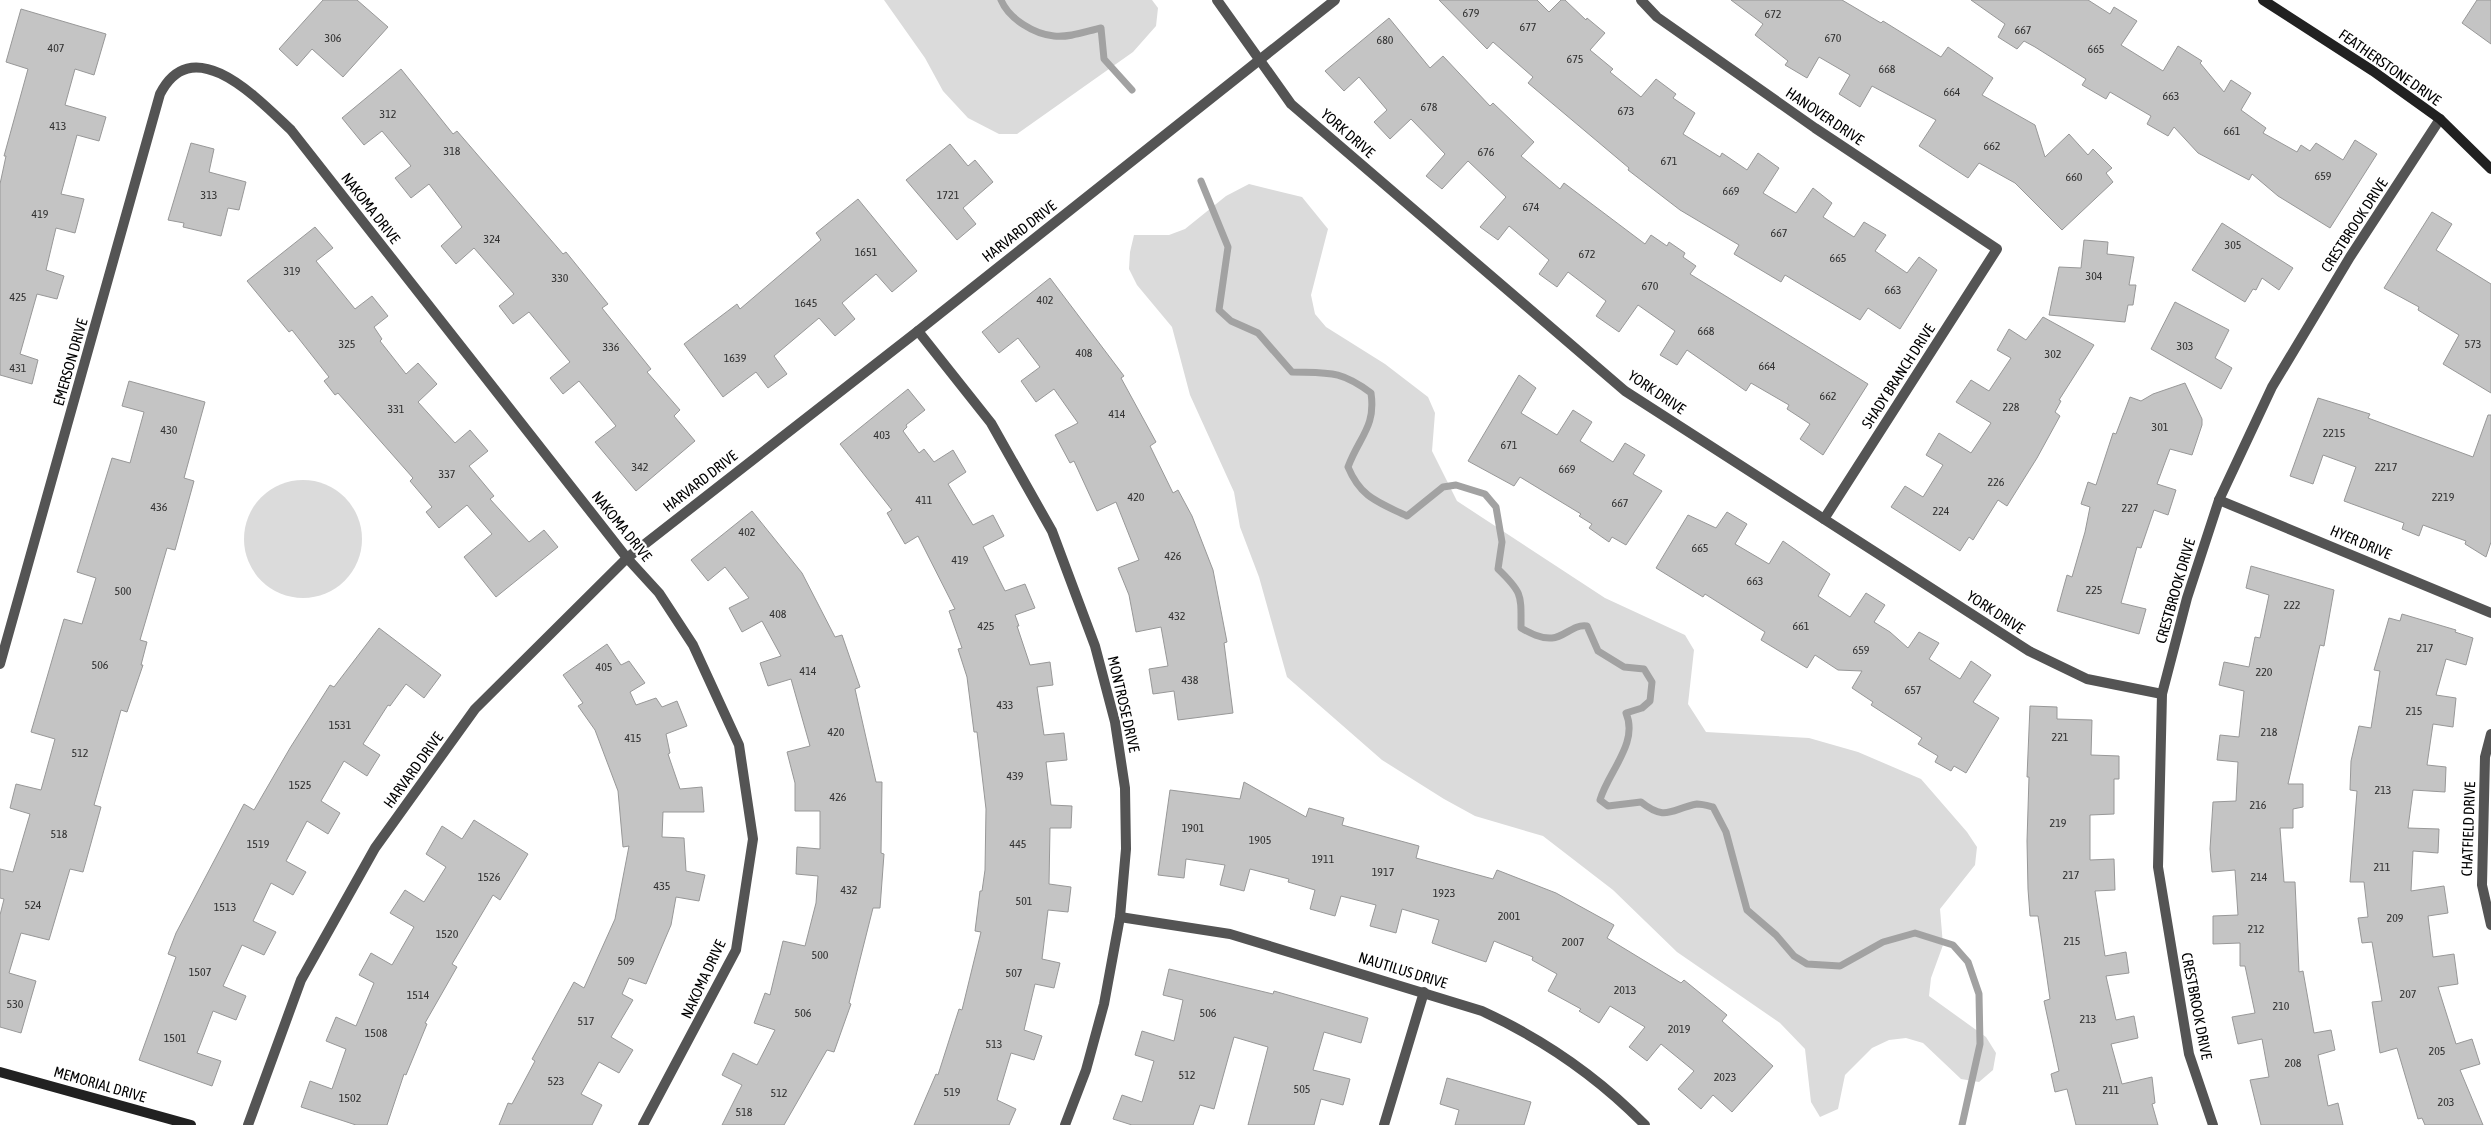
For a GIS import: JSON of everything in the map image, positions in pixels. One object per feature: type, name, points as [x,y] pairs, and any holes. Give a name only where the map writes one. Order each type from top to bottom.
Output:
[{"type":"street","name":"YORK DRIVE","points":[[1217,0],[1260,58],[1290,104],[1626,391],[2029,651],[2087,679],[2162,694]]},
{"type":"street","name":"HARVARD DRIVE","points":[[248,1125],[301,980],[375,848],[476,709],[627,558],[918,331],[1335,0]]},
{"type":"street","name":"HANOVER DRIVE","points":[[1641,0],[1657,17],[1814,128],[1997,249]]},
{"type":"street","name":"FEATHERSTONE DRIVE","points":[[2263,0],[2373,71],[2440,120],[2491,169]]},
{"type":"street","name":"NAKOMA DRIVE","points":[[177,72],[197,66],[216,71],[251,92],[291,130],[627,558],[659,594],[693,645],[739,745],[753,839],[736,950],[643,1125]]},
{"type":"street","name":"EMERSON DRIVE","points":[[0,664],[160,94],[167,81],[177,72]]},
{"type":"street","name":"CRESTBROOK DRIVE","points":[[2213,1125],[2189,1054],[2158,867],[2162,694],[2187,598],[2219,500],[2272,387],[2350,257],[2440,120]]},
{"type":"street","name":"SHADY BRANCH DRIVE","points":[[1824,519],[1997,249]]},
{"type":"street","name":"MONTROSE DRIVE","points":[[918,331],[991,423],[1052,531],[1095,646],[1115,722],[1125,788],[1126,849],[1120,917],[1104,1004],[1086,1070],[1065,1125]]},
{"type":"street","name":"HYER DRIVE","points":[[2219,500],[2491,613]]},
{"type":"street","name":"CHATFIELD DRIVE","points":[[2491,734],[2485,757],[2482,885],[2491,925]]},
{"type":"street","name":"NAUTILUS DRIVE","points":[[1120,917],[1230,934],[1482,1011],[1546,1044],[1608,1091],[1645,1125]]},
{"type":"street","points":[[1384,1125],[1424,992]]},
{"type":"street","name":"MEMORIAL DRIVE","points":[[0,1072],[191,1125]]},
{"type":"shaded area","points":[[884,0],[1152,0],[1158,8],[1156,26],[1133,52],[1017,134],[999,134],[968,118],[943,91],[925,58]]},
{"type":"shaded area","points":[[1249,184],[1302,197],[1328,229],[1311,295],[1315,314],[1326,327],[1385,364],[1428,397],[1435,413],[1432,451],[1457,501],[1605,598],[1685,635],[1694,650],[1688,704],[1706,732],[1809,738],[1858,752],[1921,779],[1967,832],[1977,847],[1975,865],[1940,909],[1943,945],[1931,978],[1929,996],[1986,1037],[1996,1053],[1993,1070],[1979,1082],[1961,1079],[1923,1043],[1906,1038],[1889,1040],[1872,1048],[1845,1075],[1838,1109],[1820,1117],[1811,1102],[1805,1049],[1780,1023],[1677,952],[1613,890],[1543,836],[1475,816],[1444,799],[1382,760],[1287,677],[1259,577],[1240,527],[1234,492],[1190,395],[1172,327],[1137,285],[1129,269],[1134,235],[1169,235],[1185,229],[1226,196]]},
{"type":"shaded area","points":[[303,480],[326,484],[345,497],[358,516],[362,539],[358,562],[345,581],[326,594],[303,598],[280,594],[261,581],[248,562],[244,539],[248,516],[261,497],[280,484]]},
{"type":"building","points":[[323,0],[357,0],[388,27],[343,77],[312,49],[297,66],[279,49]]},
{"type":"building","points":[[1439,0],[1537,0],[1549,12],[1561,0],[1565,0],[1586,20],[1587,18],[1605,33],[1590,50],[1613,69],[1610,72],[1641,97],[1656,79],[1676,94],[1673,98],[1695,113],[1683,134],[1720,157],[1722,153],[1747,170],[1758,153],[1779,168],[1763,193],[1796,213],[1813,188],[1832,203],[1823,217],[1854,237],[1864,222],[1886,235],[1875,251],[1907,273],[1919,257],[1937,270],[1900,329],[1868,308],[1860,320],[1785,275],[1781,282],[1734,254],[1739,245],[1680,210],[1628,170],[1629,168],[1528,83],[1533,77],[1493,42],[1487,49]]},
{"type":"building","points":[[1731,0],[1842,0],[1881,23],[1883,21],[1941,57],[1948,47],[1993,78],[1982,95],[2035,125],[2045,157],[2069,134],[2088,155],[2093,149],[2112,168],[2106,173],[2113,182],[2062,230],[2015,183],[1979,163],[1968,178],[1919,146],[1936,120],[1872,86],[1860,107],[1839,94],[1850,75],[1819,57],[1807,78],[1785,65],[1788,61],[1755,35],[1763,24]]},
{"type":"building","points":[[1971,0],[2088,0],[2110,14],[2114,7],[2137,21],[2121,45],[2163,71],[2178,46],[2202,61],[2200,63],[2224,92],[2231,80],[2251,93],[2241,110],[2266,128],[2263,133],[2297,152],[2301,145],[2310,151],[2316,143],[2343,160],[2355,140],[2377,154],[2330,228],[2278,196],[2252,174],[2249,180],[2198,153],[2174,127],[2168,136],[2147,124],[2151,116],[2110,92],[2106,99],[2082,85],[2086,79],[2035,47],[2024,41],[2017,49],[1998,37],[2005,24]]},
{"type":"building","points":[[2477,0],[2491,0],[2491,44],[2462,23]]},
{"type":"building","points":[[21,9],[106,34],[94,75],[75,69],[65,105],[106,117],[99,141],[77,135],[61,194],[84,199],[75,233],[56,228],[46,270],[64,276],[57,299],[37,294],[20,354],[38,360],[32,384],[0,375],[0,184],[6,156],[4,156],[28,69],[6,62]]},
{"type":"building","points":[[1389,18],[1430,68],[1443,56],[1490,106],[1493,103],[1534,142],[1521,156],[1560,189],[1564,183],[1645,244],[1651,235],[1667,246],[1669,242],[1685,253],[1683,257],[1696,266],[1690,274],[1868,384],[1823,455],[1800,439],[1810,424],[1787,409],[1789,405],[1751,383],[1746,391],[1687,350],[1677,365],[1660,355],[1675,331],[1638,305],[1619,332],[1596,316],[1606,301],[1568,272],[1557,287],[1539,274],[1549,260],[1509,226],[1498,240],[1480,227],[1506,197],[1468,161],[1442,189],[1426,176],[1445,154],[1411,119],[1390,139],[1374,122],[1387,110],[1359,77],[1344,91],[1325,71]]},
{"type":"building","points":[[401,69],[453,134],[457,131],[563,254],[566,252],[608,304],[602,308],[651,369],[647,372],[680,410],[674,416],[695,441],[636,491],[595,442],[616,426],[579,381],[563,394],[550,378],[570,362],[529,312],[513,324],[499,306],[514,294],[474,248],[456,264],[441,246],[462,227],[429,184],[411,198],[395,178],[411,166],[382,131],[364,145],[342,118]]},
{"type":"building","points":[[191,143],[214,149],[209,172],[246,182],[239,210],[228,208],[221,236],[183,227],[184,223],[168,220]]},
{"type":"building","points":[[950,144],[968,166],[975,160],[993,182],[963,208],[976,224],[957,240],[906,180]]},
{"type":"building","points":[[858,199],[917,271],[892,292],[876,274],[842,303],[855,319],[835,336],[819,318],[774,356],[787,374],[768,388],[756,372],[723,397],[684,344],[737,304],[740,309],[821,240],[816,233]]},
{"type":"building","points":[[2432,212],[2452,224],[2436,250],[2491,284],[2491,393],[2443,364],[2459,335],[2418,310],[2419,307],[2384,288]]},
{"type":"building","points":[[2222,223],[2293,268],[2279,290],[2262,278],[2256,290],[2253,289],[2245,302],[2192,270]]},
{"type":"building","points":[[315,227],[333,248],[316,261],[355,309],[372,296],[388,316],[374,327],[382,339],[380,341],[406,374],[418,363],[437,384],[418,402],[455,443],[470,430],[488,451],[469,466],[494,496],[490,499],[529,542],[544,530],[558,547],[496,597],[464,557],[492,534],[467,505],[439,528],[426,512],[432,507],[410,481],[413,478],[338,393],[335,395],[324,381],[329,377],[292,330],[289,332],[247,281]]},
{"type":"building","points":[[2084,240],[2108,242],[2107,254],[2134,257],[2129,285],[2136,285],[2133,305],[2128,305],[2125,322],[2049,315],[2059,267],[2081,268]]},
{"type":"building","points":[[1050,278],[1124,376],[1121,378],[1156,442],[1150,446],[1173,493],[1178,490],[1192,516],[1213,570],[1227,642],[1224,643],[1233,713],[1178,720],[1174,691],[1153,694],[1149,669],[1168,666],[1161,627],[1136,632],[1129,595],[1118,568],[1139,560],[1116,502],[1097,511],[1074,461],[1070,463],[1055,435],[1078,423],[1054,389],[1036,402],[1021,381],[1040,367],[1018,338],[999,353],[982,332]]},
{"type":"building","points":[[2175,302],[2229,330],[2215,358],[2232,368],[2221,389],[2151,349]]},
{"type":"building","points":[[2043,317],[2094,345],[2059,400],[2061,401],[2055,412],[2060,416],[2007,506],[1998,500],[1973,540],[1969,537],[1960,551],[1891,507],[1905,486],[1923,497],[1943,465],[1926,455],[1939,433],[1971,453],[1991,423],[1956,402],[1971,380],[1989,391],[2011,358],[1997,350],[2009,329],[2026,340]]},
{"type":"building","points":[[1519,375],[1536,388],[1521,413],[1557,435],[1573,410],[1592,422],[1580,441],[1613,462],[1625,443],[1645,455],[1633,474],[1662,491],[1626,545],[1612,537],[1609,542],[1589,528],[1592,524],[1579,516],[1581,514],[1520,477],[1514,486],[1468,461]]},
{"type":"building","points":[[129,381],[205,402],[184,478],[194,481],[175,550],[167,548],[140,640],[147,642],[141,665],[143,665],[127,712],[121,710],[94,805],[101,807],[83,872],[70,869],[49,940],[21,933],[9,973],[36,981],[21,1033],[0,1027],[0,915],[4,899],[0,898],[0,869],[13,872],[30,814],[10,808],[16,784],[41,790],[55,739],[31,732],[64,619],[82,624],[96,578],[77,572],[112,458],[130,463],[144,412],[122,406]]},
{"type":"building","points":[[2185,383],[2202,419],[2202,425],[2192,455],[2170,449],[2157,484],[2176,490],[2168,515],[2154,510],[2141,548],[2137,547],[2121,603],[2146,609],[2139,634],[2057,611],[2067,575],[2072,577],[2085,532],[2090,507],[2081,504],[2088,482],[2096,485],[2113,433],[2116,434],[2130,397],[2141,401],[2153,394]]},
{"type":"building","points":[[908,389],[925,410],[906,425],[907,427],[903,431],[919,453],[924,449],[934,462],[953,450],[966,472],[948,484],[973,525],[993,515],[1004,536],[983,547],[1005,591],[1025,584],[1035,608],[1015,615],[1019,626],[1017,626],[1030,665],[1050,662],[1053,685],[1037,687],[1044,735],[1064,733],[1067,760],[1046,762],[1051,805],[1072,806],[1071,828],[1050,828],[1049,884],[1071,887],[1068,912],[1048,910],[1042,959],[1060,963],[1054,988],[1035,984],[1024,1030],[1042,1036],[1034,1060],[1011,1053],[997,1100],[1016,1109],[1009,1125],[914,1125],[936,1074],[938,1075],[959,1009],[962,1010],[981,932],[975,931],[980,891],[982,891],[985,870],[986,809],[977,732],[974,732],[967,677],[958,649],[962,648],[949,611],[955,609],[918,536],[905,544],[887,513],[892,510],[840,444]]},
{"type":"building","points":[[2318,398],[2370,414],[2368,418],[2473,457],[2488,415],[2491,415],[2491,542],[2486,557],[2465,544],[2466,541],[2423,525],[2419,536],[2402,529],[2404,523],[2344,501],[2356,467],[2323,455],[2313,484],[2290,476]]},
{"type":"building","points":[[752,511],[802,573],[835,637],[842,635],[860,687],[855,689],[876,782],[882,782],[881,853],[884,854],[880,908],[873,908],[849,1003],[851,1004],[834,1052],[827,1050],[784,1125],[722,1125],[742,1085],[722,1075],[733,1053],[757,1065],[775,1030],[754,1023],[765,993],[770,995],[783,941],[805,946],[816,903],[818,876],[796,874],[797,847],[820,849],[820,811],[795,811],[795,783],[787,752],[810,746],[791,679],[768,686],[760,663],[781,656],[762,621],[742,632],[729,608],[749,598],[725,567],[708,581],[691,560]]},
{"type":"building","points":[[1727,512],[1747,524],[1735,544],[1769,564],[1783,541],[1830,574],[1818,596],[1850,617],[1866,593],[1885,605],[1874,622],[1890,632],[1908,648],[1919,632],[1939,643],[1929,659],[1960,679],[1971,661],[1991,675],[1973,702],[1999,718],[1966,773],[1954,766],[1951,771],[1935,762],[1938,756],[1918,744],[1922,738],[1871,705],[1873,702],[1852,688],[1862,671],[1838,670],[1815,655],[1807,668],[1761,640],[1765,632],[1705,594],[1703,597],[1656,568],[1688,515],[1716,528]]},
{"type":"building","points":[[2251,566],[2334,590],[2324,646],[2320,645],[2288,784],[2303,784],[2303,807],[2293,809],[2293,828],[2280,828],[2284,882],[2295,882],[2299,972],[2303,971],[2314,1033],[2331,1030],[2335,1050],[2318,1055],[2328,1106],[2338,1103],[2343,1125],[2261,1125],[2250,1080],[2269,1077],[2262,1039],[2238,1044],[2232,1017],[2255,1013],[2245,966],[2240,966],[2240,943],[2213,944],[2213,916],[2238,915],[2235,870],[2212,872],[2210,849],[2213,802],[2236,801],[2238,762],[2217,760],[2220,735],[2239,737],[2244,691],[2219,685],[2224,662],[2249,667],[2255,637],[2260,638],[2269,595],[2246,588]]},
{"type":"building","points":[[2402,614],[2456,630],[2455,632],[2473,638],[2466,665],[2446,659],[2436,695],[2456,698],[2453,727],[2433,724],[2427,765],[2446,767],[2445,792],[2413,790],[2408,828],[2439,829],[2438,853],[2413,851],[2411,891],[2444,886],[2448,913],[2428,916],[2433,957],[2454,954],[2458,984],[2438,987],[2456,1044],[2472,1039],[2480,1064],[2460,1070],[2483,1125],[2425,1125],[2422,1118],[2418,1119],[2397,1048],[2380,1053],[2372,1002],[2382,1001],[2372,942],[2362,943],[2358,918],[2368,917],[2364,882],[2350,882],[2357,791],[2350,790],[2351,761],[2359,726],[2371,728],[2380,671],[2374,670],[2389,618],[2400,621]]},
{"type":"building","points":[[379,628],[441,675],[424,698],[406,684],[390,706],[388,705],[363,744],[380,755],[367,776],[344,761],[321,801],[340,813],[328,834],[307,821],[286,861],[306,872],[293,895],[271,883],[253,921],[276,932],[264,955],[242,945],[223,986],[246,996],[236,1020],[213,1011],[197,1053],[221,1061],[212,1086],[139,1060],[176,957],[168,954],[176,933],[244,804],[254,810],[330,685],[334,687]]},
{"type":"building","points":[[607,644],[621,665],[629,661],[645,683],[630,692],[636,705],[656,698],[662,707],[677,701],[687,726],[666,734],[670,753],[668,754],[680,789],[702,787],[704,812],[663,812],[662,837],[684,838],[686,871],[705,875],[699,901],[676,897],[671,925],[646,984],[629,978],[622,994],[633,1000],[611,1037],[633,1050],[619,1073],[599,1062],[581,1094],[602,1105],[592,1125],[499,1125],[508,1103],[512,1104],[535,1061],[532,1059],[574,982],[584,988],[615,919],[629,846],[623,847],[618,791],[595,730],[578,706],[583,703],[563,675]]},
{"type":"building","points":[[2030,706],[2057,707],[2057,719],[2092,720],[2091,755],[2119,756],[2119,779],[2114,779],[2114,814],[2090,815],[2090,860],[2114,859],[2115,890],[2095,891],[2105,956],[2126,952],[2129,973],[2106,976],[2116,1020],[2134,1016],[2138,1038],[2111,1044],[2122,1084],[2152,1077],[2155,1103],[2152,1104],[2158,1125],[2076,1125],[2067,1089],[2055,1092],[2051,1074],[2059,1071],[2044,1001],[2050,999],[2038,916],[2030,916],[2028,889],[2029,777],[2027,777]]},
{"type":"building","points":[[1244,782],[1306,817],[1309,808],[1344,818],[1342,825],[1419,846],[1416,858],[1493,879],[1497,870],[1556,893],[1614,925],[1607,938],[1681,983],[1684,980],[1727,1015],[1722,1021],[1773,1066],[1732,1112],[1713,1095],[1701,1109],[1678,1089],[1694,1071],[1661,1044],[1647,1061],[1629,1047],[1645,1027],[1610,1006],[1599,1023],[1579,1011],[1581,1009],[1548,991],[1557,974],[1532,960],[1533,957],[1494,941],[1486,962],[1432,943],[1439,920],[1402,909],[1396,933],[1370,926],[1376,905],[1341,896],[1335,916],[1310,909],[1315,890],[1288,882],[1289,879],[1250,869],[1244,891],[1220,885],[1225,865],[1186,859],[1184,878],[1158,875],[1170,790],[1240,799]]},
{"type":"building","points":[[474,820],[528,854],[500,900],[493,895],[452,964],[457,967],[425,1023],[427,1024],[406,1075],[404,1074],[387,1125],[356,1125],[301,1107],[310,1081],[332,1089],[346,1049],[326,1041],[336,1017],[356,1026],[374,983],[359,975],[371,953],[392,965],[414,927],[390,913],[405,890],[424,902],[446,867],[426,854],[442,826],[462,839]]},
{"type":"building","points":[[1169,969],[1273,994],[1274,991],[1368,1018],[1361,1043],[1324,1032],[1313,1070],[1350,1079],[1343,1105],[1321,1099],[1314,1125],[1248,1125],[1268,1047],[1234,1037],[1214,1109],[1200,1105],[1193,1125],[1132,1125],[1113,1119],[1122,1095],[1142,1102],[1154,1061],[1135,1055],[1142,1031],[1174,1041],[1183,1000],[1163,995]]},
{"type":"building","points":[[1447,1078],[1531,1102],[1524,1125],[1455,1125],[1459,1110],[1440,1104]]},
{"type":"waterway","points":[[1001,0],[1016,19],[1031,29],[1046,35],[1066,36],[1101,28],[1104,59],[1132,90]]},
{"type":"waterway","points":[[1201,181],[1228,247],[1219,310],[1231,321],[1258,333],[1292,372],[1334,374],[1351,380],[1371,393],[1372,405],[1369,423],[1348,467],[1359,486],[1372,498],[1407,516],[1443,487],[1456,485],[1485,494],[1496,507],[1502,542],[1498,569],[1519,595],[1521,628],[1540,637],[1552,638],[1577,627],[1587,626],[1598,651],[1624,667],[1644,669],[1652,682],[1650,701],[1642,708],[1626,713],[1629,724],[1626,746],[1600,800],[1608,806],[1641,802],[1663,813],[1697,804],[1713,807],[1726,832],[1747,910],[1776,935],[1794,956],[1807,964],[1840,966],[1883,942],[1915,933],[1953,945],[1968,962],[1979,994],[1980,1044],[1962,1125]]}]
